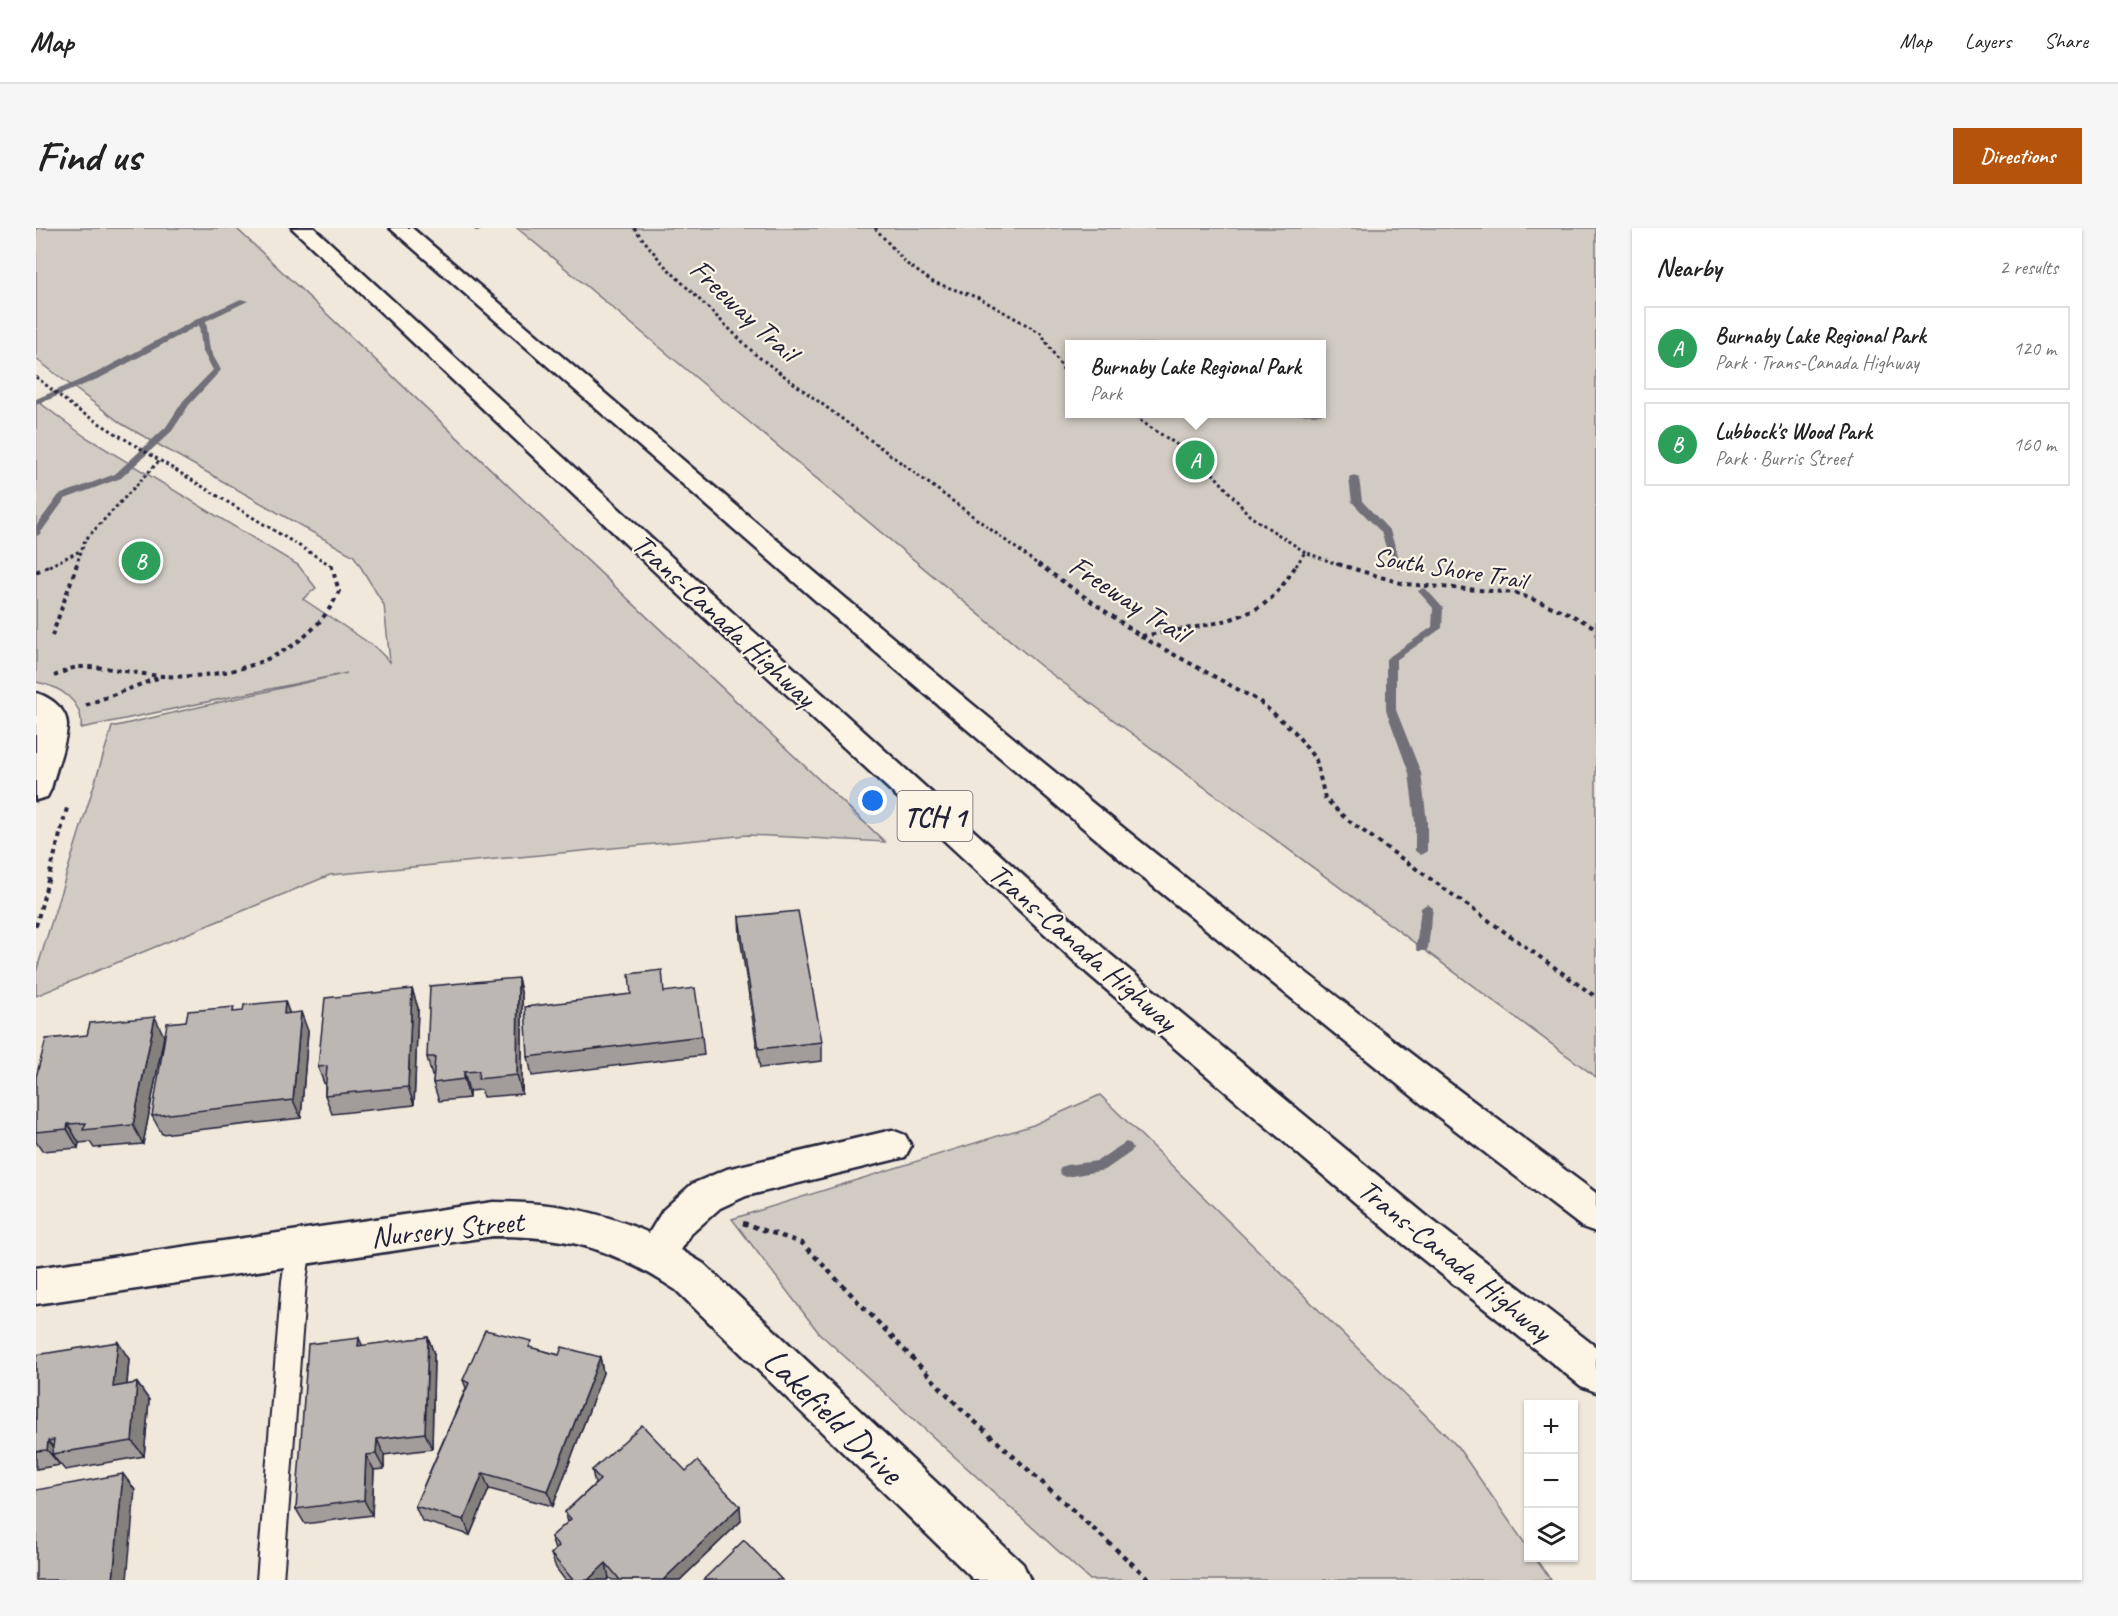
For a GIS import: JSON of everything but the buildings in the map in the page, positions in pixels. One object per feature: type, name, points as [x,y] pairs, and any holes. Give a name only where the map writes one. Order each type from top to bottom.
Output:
[{"type":"main road","name":"Trans-Canada Highway","points":[[302,228],[723,620],[1099,964],[1414,1229],[1596,1372]]},
{"type":"main road","points":[[400,228],[766,543],[1194,903],[1506,1148],[1596,1215]]},
{"type":"main road","points":[[36,789],[52,724],[44,698]]},
{"type":"main road","points":[[657,1254],[677,1222],[706,1196],[740,1180],[892,1146]]},
{"type":"main road","name":"Nursery Street","points":[[36,1286],[493,1219],[530,1218],[563,1222],[609,1233],[657,1254]]},
{"type":"main road","name":"Lakefield Drive","points":[[657,1254],[690,1276],[1007,1580]]},
{"type":"lane","points":[[270,1580],[299,1247]]},
{"type":"path","name":"Freeway Trail","points":[[634,228],[663,264],[756,355],[1017,549],[1142,637],[1260,701],[1294,731],[1316,760],[1325,798],[1345,818],[1596,997]]},
{"type":"path","points":[[875,228],[907,264],[933,282],[979,298],[1041,333],[1065,372]]},
{"type":"path","points":[[36,377],[76,409],[332,565],[339,591],[332,607],[315,628],[275,658],[242,669],[164,676],[78,667],[44,698]]},
{"type":"path","name":"South Shore Trail","points":[[1136,418],[1202,461],[1250,516],[1305,552],[1353,570],[1404,584],[1516,593],[1568,613],[1596,628]]},
{"type":"path","points":[[52,636],[85,540],[159,460]]},
{"type":"path","points":[[36,572],[80,550]]},
{"type":"path","points":[[1142,637],[1243,613],[1264,604],[1283,585],[1305,552]]},
{"type":"path","points":[[86,705],[164,676]]},
{"type":"path","points":[[742,1223],[802,1244],[961,1409],[1150,1580]]},
{"type":"shaded area","points":[[36,228],[236,228],[885,842],[748,835],[330,875],[36,996],[36,972],[112,727],[347,673],[81,728],[79,710],[69,697],[54,687],[36,682],[36,400],[84,436],[298,565],[316,588],[303,599],[375,647],[390,662],[384,605],[354,556],[122,424],[36,359]]},
{"type":"shaded area","points":[[517,228],[1596,228],[1596,1077],[1042,667]]},
{"type":"shaded area","points":[[1100,1095],[1457,1446],[1524,1542],[1524,1562],[1538,1562],[1551,1580],[1090,1580],[819,1333],[732,1219],[1033,1125]]},
{"type":"waterway","points":[[202,320],[244,301]]},
{"type":"waterway","points":[[36,402],[99,375],[202,320]]},
{"type":"waterway","points":[[36,533],[62,497],[118,476],[169,429],[186,403],[217,370],[206,350],[202,320]]},
{"type":"waterway","points":[[1354,478],[1357,502],[1385,531],[1396,562],[1402,568]]},
{"type":"waterway","points":[[1421,851],[1421,822],[1415,773],[1391,710],[1391,659],[1437,628],[1438,608],[1423,591]]},
{"type":"waterway","points":[[1422,948],[1427,908]]},
{"type":"waterway","points":[[1066,1171],[1100,1166],[1126,1148]]},
{"type":"place","name":"Burnaby Lake Regional Park","points":[[1195,460]]},
{"type":"place","name":"Lubbock's Wood Park","points":[[141,561]]}]
